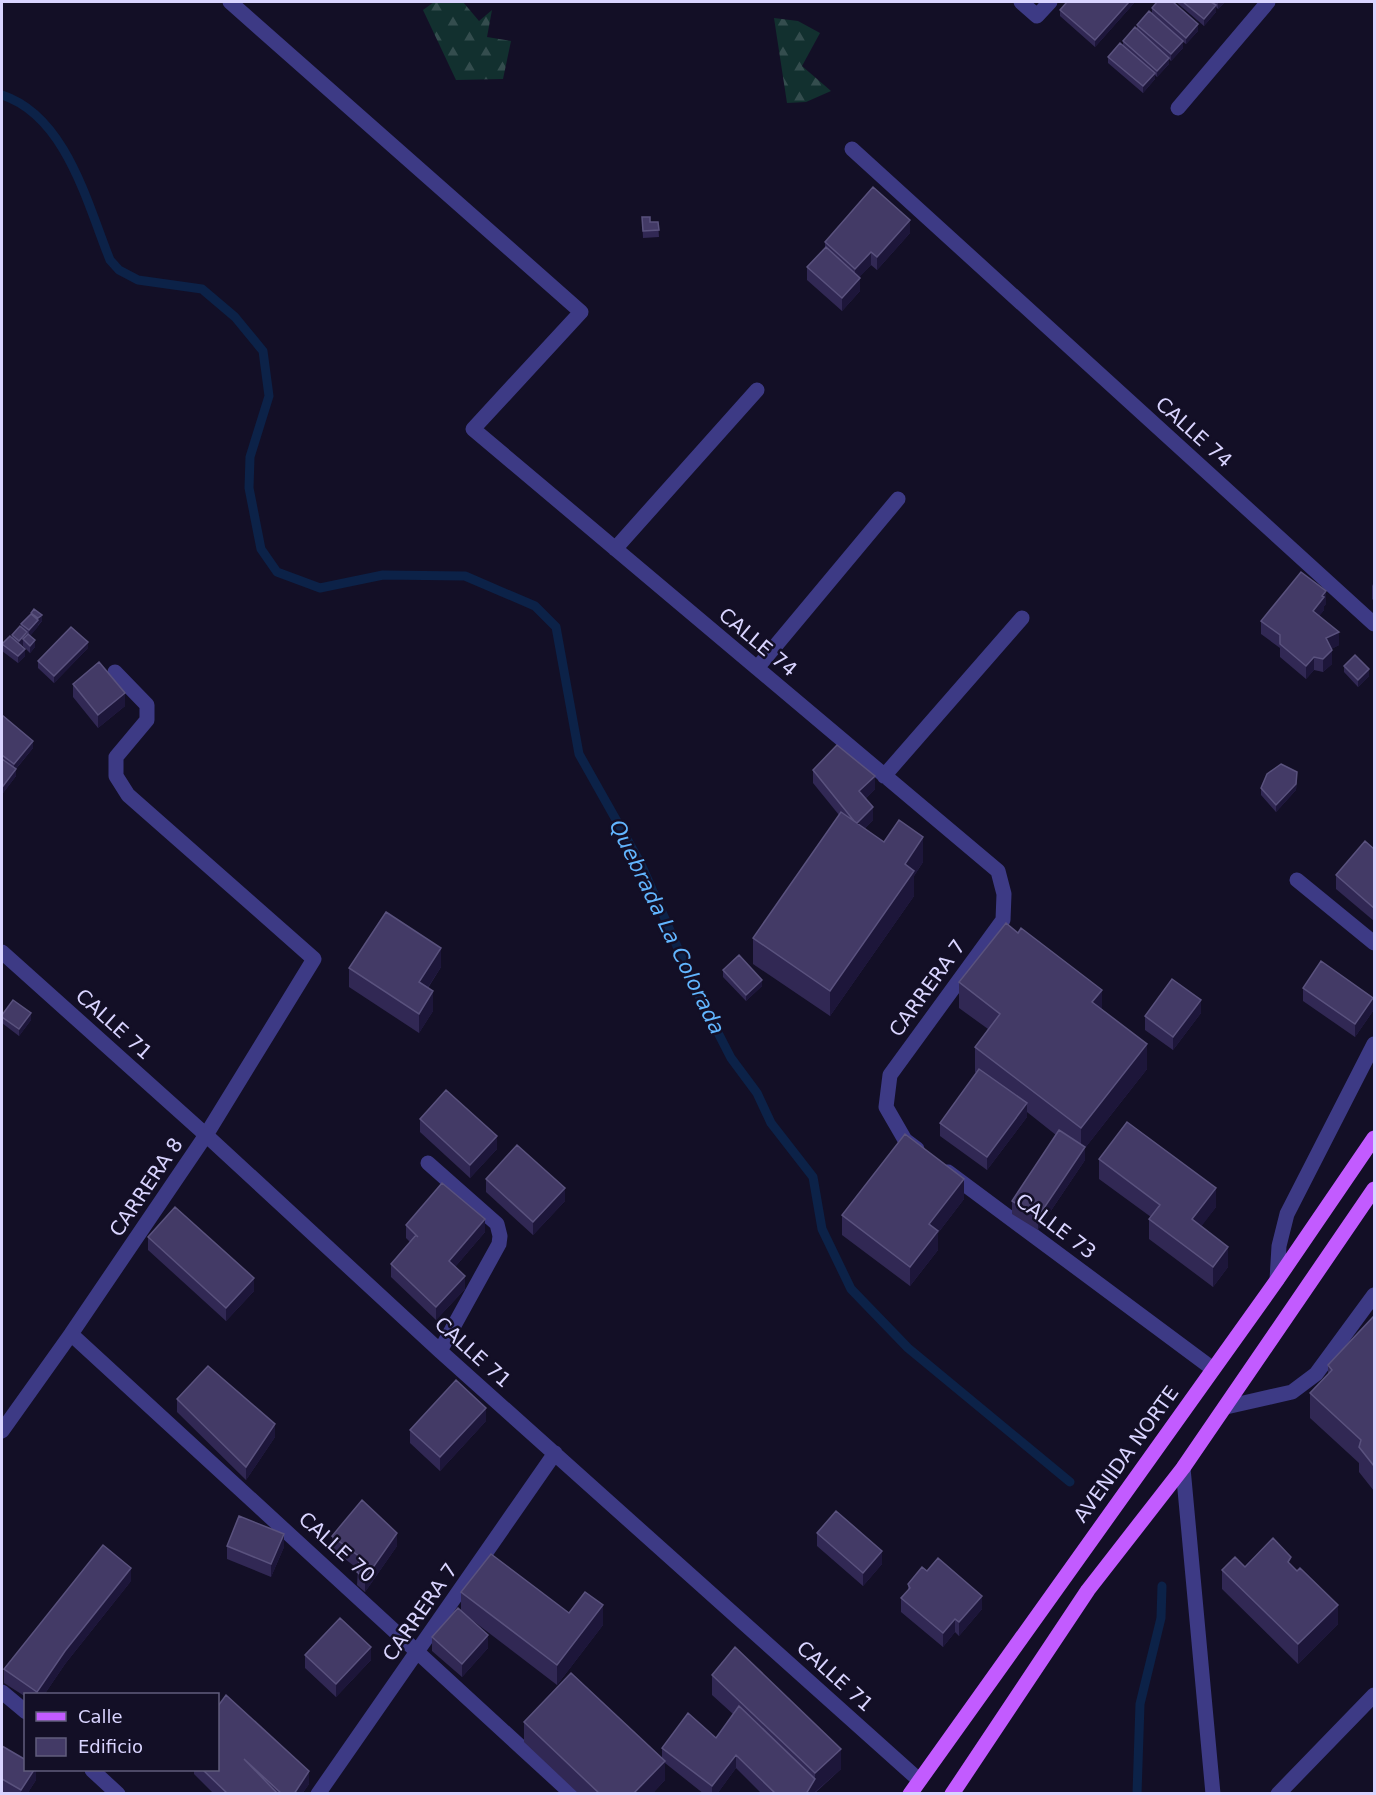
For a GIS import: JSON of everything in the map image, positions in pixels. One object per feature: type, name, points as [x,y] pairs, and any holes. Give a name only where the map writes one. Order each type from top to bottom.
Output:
[{"type":"main road","name":"AVENIDA NORTE","points":[[910,1794],[1278,1280],[1374,1138]]},
{"type":"main road","points":[[952,1794],[1088,1590],[1183,1468],[1374,1189]]},
{"type":"street","name":"CALLE 74","points":[[230,2],[581,312],[473,429],[998,871],[1004,894]]},
{"type":"street","points":[[1021,2],[1037,16],[1050,2]]},
{"type":"street","points":[[1178,108],[1268,2]]},
{"type":"street","name":"CALLE 74","points":[[852,149],[1374,624]]},
{"type":"street","points":[[615,549],[757,390]]},
{"type":"street","points":[[757,668],[898,499]]},
{"type":"street","points":[[884,776],[1022,618]]},
{"type":"street","name":"CARRERA 8","points":[[2,1431],[206,1135],[314,959],[128,795],[116,776],[116,756],[147,720],[147,705],[115,672]]},
{"type":"street","points":[[1297,880],[1374,943]]},
{"type":"street","name":"CARRERA 7","points":[[886,1107],[890,1075],[1003,920],[1004,894]]},
{"type":"street","name":"CALLE 71","points":[[2,952],[206,1135],[440,1351],[919,1780]]},
{"type":"street","points":[[1278,1280],[1279,1246],[1287,1214],[1374,1044]]},
{"type":"street","name":"CALLE 73","points":[[886,1107],[905,1140],[1213,1369]]},
{"type":"street","points":[[428,1163],[497,1224],[500,1236],[499,1244],[440,1351]]},
{"type":"street","points":[[1226,1407],[1292,1392],[1316,1374],[1374,1295]]},
{"type":"street","name":"CALLE 70","points":[[71,1334],[419,1650],[572,1794]]},
{"type":"street","name":"CARRERA 7","points":[[318,1794],[555,1453]]},
{"type":"street","points":[[1183,1468],[1213,1794]]},
{"type":"street","points":[[2,1692],[24,1710]]},
{"type":"street","points":[[1278,1794],[1374,1695]]},
{"type":"street","points":[[93,1771],[118,1794]]},
{"type":"green space","points":[[434,2],[463,2],[479,21],[492,10],[487,37],[511,41],[503,79],[456,80],[423,10]]},
{"type":"green space","points":[[774,18],[798,21],[820,33],[802,66],[831,91],[806,102],[787,103]]},
{"type":"building","points":[[1067,2],[1129,2],[1095,40],[1060,10]]},
{"type":"building","points":[[1157,2],[1173,2],[1198,24],[1186,38],[1152,8]]},
{"type":"building","points":[[1183,2],[1211,2],[1216,5],[1204,19]]},
{"type":"building","points":[[1149,11],[1183,41],[1171,54],[1137,25]]},
{"type":"building","points":[[1135,27],[1169,58],[1157,71],[1123,41]]},
{"type":"building","points":[[1120,43],[1155,73],[1143,86],[1108,57]]},
{"type":"building","points":[[873,187],[910,220],[877,257],[871,252],[855,269],[825,242]]},
{"type":"building","points":[[642,217],[650,217],[650,222],[658,222],[659,230],[643,231]]},
{"type":"building","points":[[826,247],[860,278],[842,298],[807,267]]},
{"type":"building","points":[[1301,572],[1326,591],[1313,611],[1339,632],[1326,638],[1332,650],[1323,659],[1314,657],[1306,666],[1280,644],[1280,635],[1261,621]]},
{"type":"building","points":[[34,609],[42,615],[38,618],[31,613]]},
{"type":"building","points":[[31,614],[38,620],[29,630],[21,624]]},
{"type":"building","points":[[20,626],[27,632],[19,641],[12,635]]},
{"type":"building","points":[[71,627],[88,642],[54,676],[38,661]]},
{"type":"building","points":[[28,634],[35,640],[30,646],[23,639]]},
{"type":"building","points":[[10,636],[25,649],[18,656],[2,644]]},
{"type":"building","points":[[1355,655],[1369,669],[1358,680],[1344,666]]},
{"type":"building","points":[[99,662],[125,693],[98,715],[73,684]]},
{"type":"building","points":[[2,715],[33,741],[14,764],[2,755]]},
{"type":"building","points":[[837,745],[875,776],[859,791],[873,807],[857,823],[813,770]]},
{"type":"building","points":[[2,759],[16,769],[3,786],[2,784]]},
{"type":"building","points":[[1281,764],[1297,772],[1296,784],[1276,805],[1261,788],[1267,774]]},
{"type":"building","points":[[841,812],[884,842],[899,820],[923,837],[905,864],[914,871],[830,991],[753,938]]},
{"type":"building","points":[[1365,841],[1374,849],[1374,908],[1336,875]]},
{"type":"building","points":[[386,912],[441,948],[419,982],[433,991],[419,1014],[349,968]]},
{"type":"building","points":[[1006,923],[1018,933],[1021,928],[1102,990],[1092,1002],[1147,1044],[1081,1128],[975,1047],[1000,1014],[959,982]]},
{"type":"building","points":[[739,955],[762,980],[746,995],[723,970]]},
{"type":"building","points":[[1321,961],[1373,998],[1355,1024],[1303,988]]},
{"type":"building","points":[[1172,979],[1201,1000],[1173,1037],[1145,1016]]},
{"type":"building","points":[[13,1000],[31,1013],[19,1029],[2,1017]]},
{"type":"building","points":[[979,1069],[1027,1103],[987,1157],[940,1123]]},
{"type":"building","points":[[446,1090],[497,1136],[470,1165],[420,1119]]},
{"type":"building","points":[[1127,1122],[1216,1188],[1192,1219],[1228,1247],[1213,1267],[1149,1219],[1160,1205],[1099,1159]]},
{"type":"building","points":[[1059,1130],[1085,1147],[1038,1217],[1012,1201]]},
{"type":"building","points":[[905,1134],[964,1179],[929,1224],[938,1231],[910,1267],[842,1215]]},
{"type":"building","points":[[517,1145],[565,1188],[533,1222],[486,1179]]},
{"type":"building","points":[[442,1183],[485,1219],[449,1261],[465,1276],[436,1307],[391,1264],[416,1235],[406,1225]]},
{"type":"building","points":[[175,1207],[254,1278],[226,1308],[148,1237]]},
{"type":"building","points":[[1374,1316],[1374,1466],[1359,1447],[1361,1440],[1310,1393],[1332,1370],[1328,1365]]},
{"type":"building","points":[[208,1366],[275,1424],[246,1467],[177,1399]]},
{"type":"building","points":[[456,1380],[486,1408],[440,1457],[410,1430]]},
{"type":"building","points":[[362,1500],[397,1533],[365,1579],[357,1572],[360,1557],[332,1536]]},
{"type":"building","points":[[836,1511],[882,1551],[863,1573],[817,1533]]},
{"type":"building","points":[[239,1516],[284,1534],[271,1564],[227,1546]]},
{"type":"building","points":[[1273,1538],[1291,1557],[1288,1562],[1297,1571],[1300,1568],[1338,1605],[1298,1644],[1222,1570],[1235,1557],[1245,1567]]},
{"type":"building","points":[[103,1545],[131,1568],[65,1651],[37,1692],[4,1669]]},
{"type":"building","points":[[491,1554],[569,1613],[585,1592],[603,1605],[557,1665],[461,1592]]},
{"type":"building","points":[[938,1558],[982,1596],[959,1622],[955,1619],[943,1633],[901,1598],[910,1588],[908,1584],[922,1567],[927,1571]]},
{"type":"building","points":[[458,1608],[488,1635],[462,1664],[432,1637]]},
{"type":"building","points":[[340,1618],[371,1647],[336,1684],[305,1655]]},
{"type":"building","points":[[735,1647],[841,1749],[815,1773],[712,1675]]},
{"type":"building","points":[[571,1673],[665,1761],[633,1794],[600,1794],[524,1722]]},
{"type":"building","points":[[226,1695],[309,1771],[294,1794],[282,1794],[244,1759],[278,1794],[228,1794],[204,1771],[219,1771],[219,1705]]},
{"type":"building","points":[[739,1706],[815,1779],[806,1794],[776,1794],[736,1755],[712,1786],[662,1748],[688,1713],[716,1738]]},
{"type":"building","points":[[2,1746],[24,1759],[24,1771],[33,1771],[21,1790],[2,1779]]},
{"type":"waterway","name":"Quebrada La Colorada","points":[[2,95],[24,106],[43,122],[58,141],[83,188],[110,260],[119,270],[138,280],[202,289],[235,317],[263,351],[269,396],[250,457],[249,488],[261,549],[277,572],[320,588],[383,575],[465,576],[535,606],[556,627],[579,754],[641,864],[697,992],[731,1058],[757,1093],[771,1123],[813,1177],[822,1229],[851,1289],[908,1348],[1070,1482]]},
{"type":"waterway","name":"Quebrada La Colorada","points":[[1137,1794],[1140,1704],[1161,1618],[1162,1586]]}]
